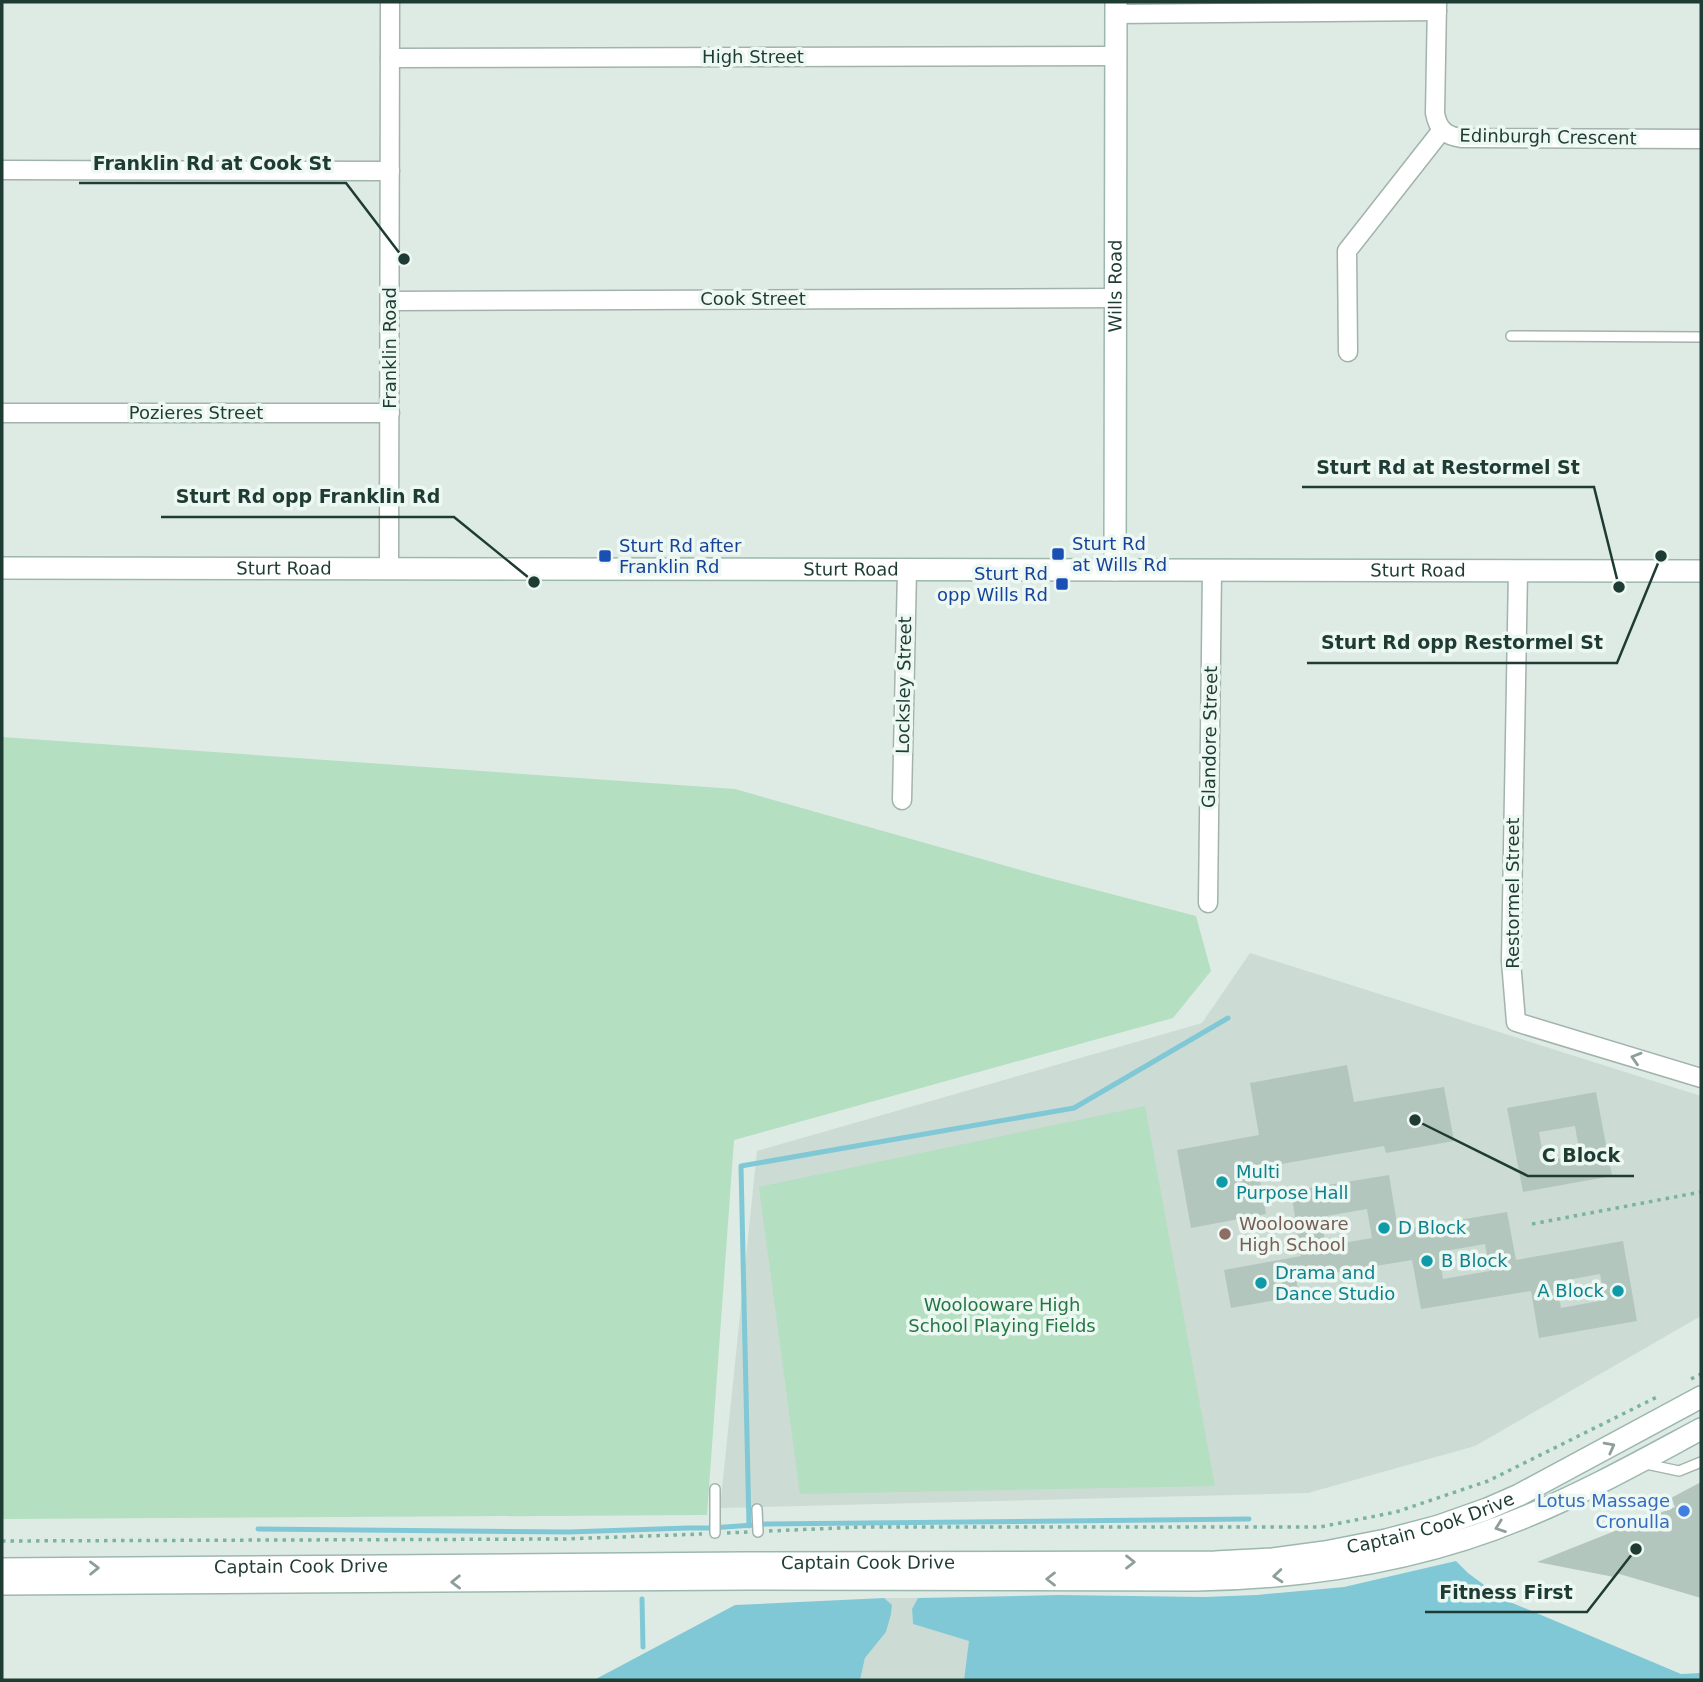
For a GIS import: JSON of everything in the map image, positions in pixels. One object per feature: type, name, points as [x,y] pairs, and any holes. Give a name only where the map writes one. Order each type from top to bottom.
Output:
[{"type":"main road","name":"Wills Road","points":[[1115,570],[1116,8]]},
{"type":"main road","name":"Sturt Road","points":[[2,568],[1701,572]]},
{"type":"main road","name":"Captain Cook Drive","points":[[2,1569],[1215,1562],[1273,1559],[1375,1543],[1416,1533],[1487,1509],[1550,1479],[1701,1397]]},
{"type":"main road","name":"Captain Cook Drive","points":[[2,1584],[745,1579],[1196,1580],[1268,1577],[1370,1564],[1468,1538],[1536,1513],[1597,1485],[1701,1429]]},
{"type":"street","name":"Franklin Road","points":[[389,569],[390,2]]},
{"type":"street","points":[[1116,8],[1437,6]]},
{"type":"street","name":"Edinburgh Crescent","points":[[1437,6],[1435,113],[1437,123],[1451,136],[1701,139]]},
{"type":"street","name":"High Street","points":[[390,58],[1116,56]]},
{"type":"street","points":[[1348,352],[1347,251],[1442,130]]},
{"type":"street","points":[[2,170],[390,171]]},
{"type":"street","name":"Cook Street","points":[[390,301],[1116,298]]},
{"type":"street","name":"Pozieres Street","points":[[2,413],[390,413]]},
{"type":"street","name":"Locksley Street","points":[[902,800],[907,570]]},
{"type":"street","name":"Glandore Street","points":[[1208,903],[1212,570]]},
{"type":"street","name":"Restormel Street","points":[[1518,571],[1511,961],[1517,1022],[1701,1078]]},
{"type":"lane","points":[[1511,336],[1701,337]]},
{"type":"lane","points":[[1640,1462],[1679,1471],[1701,1462]]},
{"type":"lane","points":[[715,1489],[715,1533]]},
{"type":"lane","points":[[757,1514],[758,1531]]},
{"type":"path","points":[[1532,1224],[1701,1192]]},
{"type":"path","points":[[1682,1384],[1701,1374]]},
{"type":"path","points":[[2,1541],[564,1539],[861,1527],[1320,1527],[1396,1512],[1488,1481],[1663,1394]]},
{"type":"shaded area","name":"Woolooware High School","points":[[1250,953],[1701,1096],[1701,1316],[1475,1446],[1308,1493],[720,1508],[757,1151],[1202,1023]]},
{"type":"shaded area","points":[[884,1598],[918,1598],[912,1609],[913,1624],[970,1641],[964,1680],[860,1680],[865,1658],[886,1632],[892,1605]]},
{"type":"green space","points":[[2,737],[735,789],[1042,876],[1196,916],[1211,971],[1173,1018],[734,1140],[707,1515],[2,1519]]},
{"type":"green space","name":"Woolooware High School Playing Fields","points":[[1145,1106],[1215,1486],[800,1494],[759,1187]]},
{"type":"water","points":[[1456,1561],[1503,1599],[1681,1674],[1701,1673],[1701,1680],[964,1680],[969,1641],[913,1624],[912,1609],[918,1598],[1257,1595],[1344,1587]]},
{"type":"water","points":[[884,1598],[892,1605],[886,1632],[865,1658],[860,1680],[594,1680],[735,1605]]},
{"type":"building","points":[[1347,1065],[1354,1102],[1444,1087],[1454,1141],[1386,1153],[1384,1146],[1258,1168],[1266,1214],[1191,1228],[1177,1150],[1259,1135],[1250,1083]]},
{"type":"building","points":[[1596,1092],[1612,1176],[1523,1192],[1507,1108]],"holes":[[[1575,1126],[1580,1155],[1544,1161],[1539,1132]]]},
{"type":"building","points":[[1389,1175],[1398,1230],[1507,1212],[1516,1260],[1623,1241],[1637,1321],[1539,1338],[1531,1291],[1421,1309],[1412,1260],[1296,1279],[1299,1296],[1231,1308],[1224,1270],[1301,1256],[1291,1191]],"holes":[[[1367,1209],[1372,1238],[1326,1246],[1321,1217]],[[1485,1244],[1490,1271],[1443,1279],[1439,1252]],[[1600,1274],[1605,1300],[1561,1308],[1556,1282]]]},
{"type":"building","points":[[1701,1482],[1701,1598],[1616,1573],[1614,1577],[1537,1562],[1675,1507],[1671,1498]]},
{"type":"waterway","points":[[749,1526],[741,1166],[1074,1108],[1228,1018]]},
{"type":"waterway","points":[[258,1529],[569,1532],[767,1524],[1249,1519]]},
{"type":"waterway","points":[[642,1599],[643,1647]]},
{"type":"place","name":"Franklin Rd at Cook St","points":[[404,259]]},
{"type":"place","name":"Sturt Rd at Wills Rd","points":[[1058,554]]},
{"type":"place","name":"Sturt Rd after Franklin Rd","points":[[605,556]]},
{"type":"place","name":"Sturt Rd opp Restormel St","points":[[1661,556]]},
{"type":"place","name":"Sturt Rd opp Franklin Rd","points":[[534,582]]},
{"type":"place","name":"Sturt Rd opp Wills Rd","points":[[1062,584]]},
{"type":"place","name":"Sturt Rd at Restormel St","points":[[1619,587]]},
{"type":"place","name":"C Block","points":[[1415,1120]]},
{"type":"place","name":"Multi Purpose Hall","points":[[1222,1182]]},
{"type":"place","name":"D Block","points":[[1384,1228]]},
{"type":"place","name":"Woolooware High School","points":[[1225,1234]]},
{"type":"place","name":"B Block","points":[[1427,1261]]},
{"type":"place","name":"Drama and Dance Studio","points":[[1261,1283]]},
{"type":"place","name":"A Block","points":[[1618,1291]]},
{"type":"place","name":"Lotus Massage Cronulla","points":[[1684,1511]]},
{"type":"place","name":"Fitness First","points":[[1636,1549]]}]
